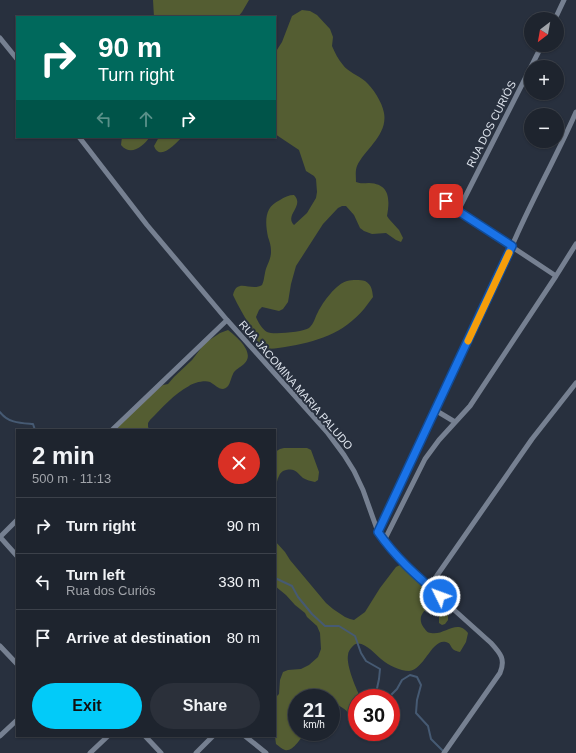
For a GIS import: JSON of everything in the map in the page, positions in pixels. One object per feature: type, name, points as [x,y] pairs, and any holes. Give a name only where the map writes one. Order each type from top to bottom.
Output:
[{"type":"street","points":[[558,12],[564,0]]},
{"type":"street","points":[[0,38],[16,58]]},
{"type":"street","name":"RUA DOS CURIÓS","points":[[458,211],[538,52]]},
{"type":"street","points":[[564,139],[576,112]]},
{"type":"street","points":[[564,139],[576,121]]},
{"type":"street","name":"RUA JACOMINA MARIA PALUDO","points":[[80,138],[147,225],[227,320],[327,432],[354,471],[378,532],[384,541],[404,564],[496,648],[500,654],[503,661],[503,666],[500,672],[444,753]]},
{"type":"street","points":[[378,532],[523,220],[559,148]]},
{"type":"street","points":[[446,201],[458,211],[556,276]]},
{"type":"street","points":[[384,541],[425,459],[439,440],[475,400],[576,244]]},
{"type":"street","points":[[113,429],[227,320]]},
{"type":"street","points":[[429,587],[532,439],[576,383]]},
{"type":"street","points":[[435,410],[455,422]]},
{"type":"street","points":[[16,521],[0,537],[16,555]]},
{"type":"street","points":[[0,646],[16,663]]},
{"type":"street","points":[[0,736],[16,721]]},
{"type":"street","points":[[90,753],[107,737]]},
{"type":"street","points":[[146,737],[161,753]]},
{"type":"street","points":[[196,753],[212,737]]},
{"type":"street","points":[[246,737],[266,753]]},
{"type":"green space","points":[[153,0],[249,0],[239,16],[154,16]]},
{"type":"green space","points":[[302,10],[310,11],[317,15],[330,29],[333,37],[332,46],[335,54],[348,70],[368,84],[374,91],[381,104],[384,113],[383,128],[357,166],[356,182],[376,184],[385,189],[388,198],[387,216],[399,230],[403,238],[401,242],[386,233],[372,234],[364,231],[360,228],[354,215],[346,206],[338,208],[323,224],[296,266],[288,302],[283,309],[279,311],[262,307],[256,317],[260,325],[267,332],[295,332],[309,328],[320,308],[334,289],[347,281],[365,281],[372,290],[373,297],[356,318],[338,331],[328,336],[285,347],[269,349],[263,348],[254,339],[249,325],[233,295],[238,287],[258,287],[263,284],[271,255],[266,221],[268,211],[271,207],[283,198],[294,195],[297,199],[297,203],[291,218],[294,225],[307,213],[316,198],[316,179],[306,171],[299,150],[276,135],[276,51],[282,42],[292,16]]},
{"type":"green space","points":[[122,138],[149,138],[140,147],[133,150],[129,150],[121,145]]},
{"type":"green space","points":[[158,138],[181,138],[172,147],[164,152],[160,152],[154,146]]},
{"type":"green space","points":[[228,330],[244,346],[248,355],[244,364],[234,372],[227,387],[221,389],[208,381],[193,384],[173,397],[150,420],[148,423],[149,429],[110,429],[130,410],[163,385],[168,384],[192,360],[205,343],[220,333]]},
{"type":"green space","points":[[307,448],[311,450],[319,472],[318,480],[315,482],[307,480],[293,470],[287,470],[280,474],[276,485],[276,451],[280,449]]},
{"type":"green space","points":[[276,542],[326,603],[345,617],[354,620],[365,612],[380,588],[396,567],[400,565],[411,571],[443,604],[448,616],[448,620],[445,624],[442,625],[439,623],[439,615],[436,608],[432,606],[423,612],[421,618],[422,625],[428,632],[436,633],[450,628],[459,627],[468,633],[466,642],[460,652],[454,650],[448,643],[441,642],[432,649],[419,665],[409,671],[398,669],[381,659],[367,647],[355,644],[348,654],[348,665],[357,689],[348,689],[348,713],[340,707],[340,689],[288,689],[288,741],[299,741],[291,749],[284,750],[276,744],[275,737],[276,697],[279,694],[280,680],[283,672],[301,669],[309,665],[318,657],[321,649],[320,633],[317,626],[276,587]]},
{"type":"waterway","points":[[0,412],[3,416],[19,423],[33,424],[35,429]]},
{"type":"waterway","points":[[276,578],[292,586],[298,597],[312,614],[325,626],[339,626],[355,636],[361,653],[366,661],[380,669],[377,689]]},
{"type":"waterway","points":[[397,689],[402,680],[410,675],[417,677],[421,685],[417,700],[416,713],[428,726],[431,739],[444,752]]},
{"type":"slow traffic","points":[[468,341],[509,253]]},
{"type":"route","points":[[440,596],[404,564],[378,532],[512,246],[458,211],[446,201]]}]
